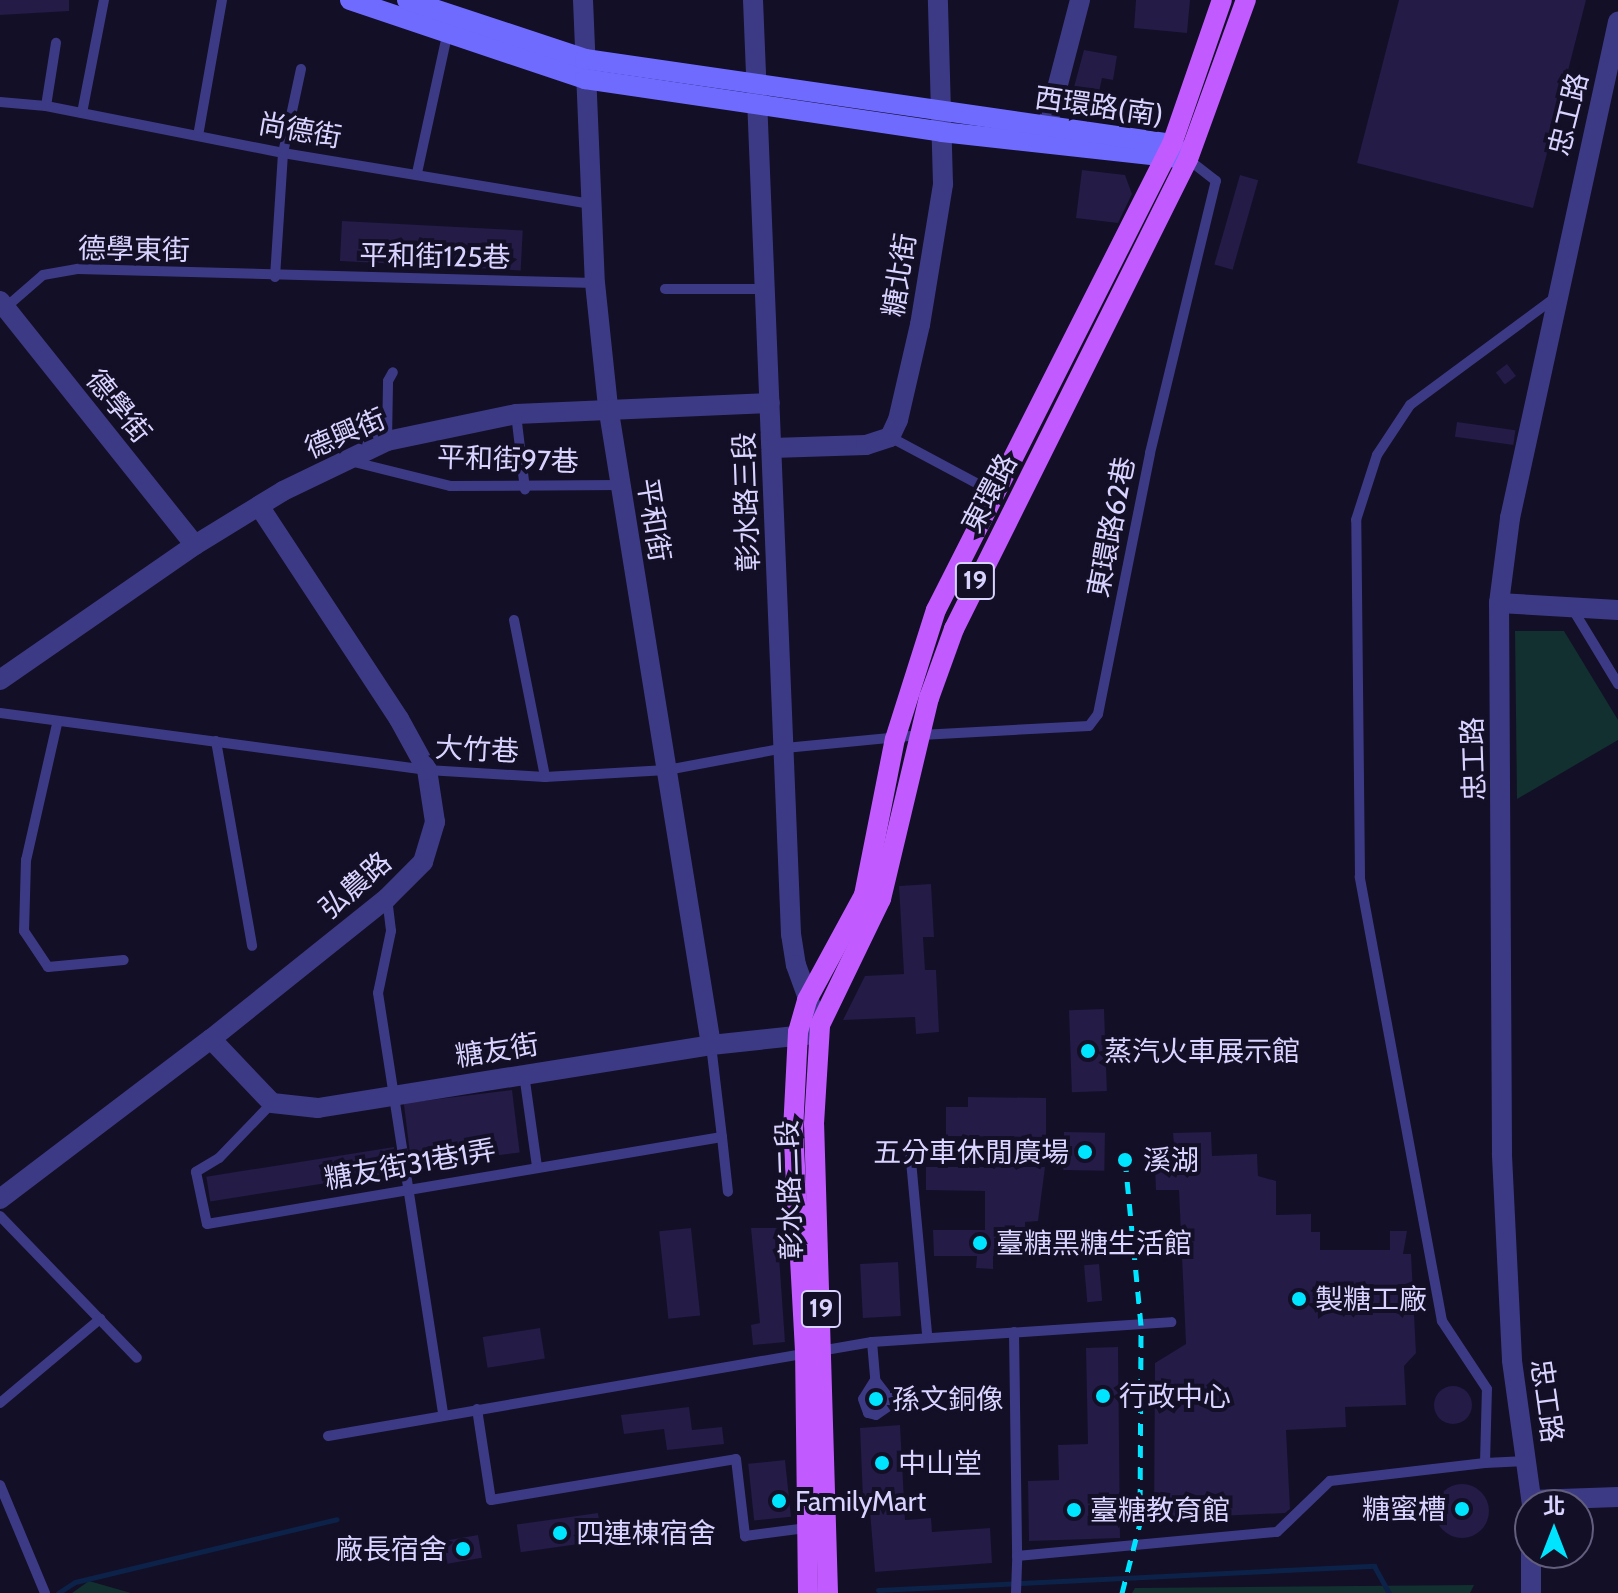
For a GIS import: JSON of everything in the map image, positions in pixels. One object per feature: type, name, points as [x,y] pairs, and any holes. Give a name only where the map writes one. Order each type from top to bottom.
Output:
[{"type":"main road","points":[[350,0],[585,69]]},
{"type":"main road","points":[[407,0],[585,69]]},
{"type":"main road","name":"東環路","points":[[807,1000],[864,895],[895,739],[936,610],[993,492],[1169,152],[1222,0]]},
{"type":"main road","name":"東環路","points":[[812,1031],[881,899],[921,735],[954,629],[986,557],[1188,159],[1246,0]]},
{"type":"main road","name":"西環路(南)","points":[[585,69],[755,84],[942,123]]},
{"type":"main road","name":"西環路(南)","points":[[585,69],[756,106],[1044,134],[1169,152],[1188,159]]},
{"type":"main road","name":"彰水路三段","points":[[793,1131],[812,1031],[807,1000]]},
{"type":"main road","name":"彰水路二段","points":[[808,1593],[807,1528],[814,1350],[812,1031]]},
{"type":"main road","name":"彰水路二段","points":[[793,1131],[814,1350],[828,1593]]},
{"type":"street","name":"平和街","points":[[583,0],[595,283],[608,406],[711,1045]]},
{"type":"street","name":"彰水路三段","points":[[753,0],[791,934],[807,1000]]},
{"type":"street","name":"糖北街","points":[[890,437],[920,325],[943,184],[938,0]]},
{"type":"street","points":[[1044,134],[1080,0]]},
{"type":"street","name":"忠工路","points":[[1530,1489],[1512,1360],[1502,1153],[1499,603],[1510,518],[1556,297],[1612,82],[1618,22]]},
{"type":"street","name":"德學街","points":[[3,305],[195,545]]},
{"type":"street","name":"德興街","points":[[0,680],[195,545],[259,506],[387,441],[516,414],[608,406],[770,403]]},
{"type":"street","points":[[772,448],[866,445],[890,437]]},
{"type":"street","name":"弘農路","points":[[0,1199],[211,1039],[387,898],[423,862],[435,822],[427,770],[399,719],[259,506]]},
{"type":"street","points":[[1499,603],[1618,610]]},
{"type":"street","name":"糖友街","points":[[272,1103],[318,1108],[812,1031]]},
{"type":"street","points":[[211,1039],[272,1103]]},
{"type":"street","points":[[1594,1499],[1618,1497]]},
{"type":"street","points":[[1531,1569],[1531,1593]]},
{"type":"lane","points":[[82,113],[104,0]]},
{"type":"lane","points":[[198,136],[222,0]]},
{"type":"lane","points":[[417,173],[448,29]]},
{"type":"lane","points":[[46,106],[56,43]]},
{"type":"lane","points":[[275,277],[283,153],[301,69]]},
{"type":"lane","name":"尚德街","points":[[0,102],[46,106],[283,153],[591,204]]},
{"type":"lane","name":"東環路62巷","points":[[895,739],[1089,726],[1098,714],[1150,453],[1216,181],[1188,159]]},
{"type":"lane","name":"德學東街","points":[[3,305],[43,275],[78,269],[275,277]]},
{"type":"lane","name":"平和街125巷","points":[[275,277],[595,283]]},
{"type":"lane","points":[[665,289],[764,289]]},
{"type":"lane","points":[[1485,1463],[1487,1389],[1442,1321],[1360,877],[1356,520],[1377,455],[1410,405],[1556,297]]},
{"type":"lane","points":[[387,441],[388,381],[393,372]]},
{"type":"lane","points":[[516,414],[525,489]]},
{"type":"lane","points":[[890,437],[993,492]]},
{"type":"lane","name":"平和街97巷","points":[[348,460],[450,486],[525,489],[620,485]]},
{"type":"lane","points":[[1572,608],[1618,684]]},
{"type":"lane","points":[[514,620],[545,777]]},
{"type":"lane","name":"大竹巷","points":[[0,713],[57,724],[216,741],[427,770],[545,777],[667,770],[785,748],[895,739]]},
{"type":"lane","points":[[57,724],[26,860],[24,931],[48,967],[124,960]]},
{"type":"lane","points":[[216,741],[252,946]]},
{"type":"lane","points":[[387,898],[391,931],[378,993],[412,1189],[443,1415]]},
{"type":"lane","points":[[711,1045],[728,1192]]},
{"type":"lane","points":[[524,1074],[537,1166]]},
{"type":"lane","name":"糖友街31巷1弄","points":[[272,1103],[219,1158],[196,1172],[207,1224],[722,1137]]},
{"type":"lane","points":[[910,1150],[927,1335]]},
{"type":"lane","points":[[0,1216],[137,1358]]},
{"type":"lane","points":[[0,1403],[100,1319]]},
{"type":"lane","points":[[328,1436],[872,1342],[927,1335],[1171,1322]]},
{"type":"lane","points":[[1014,1332],[1016,1592]]},
{"type":"lane","points":[[872,1342],[875,1380]]},
{"type":"lane","points":[[477,1409],[491,1500],[736,1459],[745,1536],[807,1528]]},
{"type":"lane","points":[[1017,1556],[1277,1532],[1330,1481],[1527,1461]]},
{"type":"lane","points":[[0,1485],[45,1593]]},
{"type":"green space","points":[[1515,631],[1564,631],[1618,720],[1618,740],[1517,799]]},
{"type":"green space","points":[[89,1581],[131,1593],[72,1593]]},
{"type":"green space","points":[[1474,1585],[1470,1593],[1132,1593],[1135,1588]]},
{"type":"building","points":[[0,0],[69,0],[69,11],[0,15]]},
{"type":"building","points":[[1136,0],[1190,0],[1187,33],[1134,28]]},
{"type":"building","points":[[1399,0],[1586,0],[1533,208],[1357,163]]},
{"type":"building","points":[[1084,50],[1117,56],[1113,80],[1102,78],[1099,92],[1074,87]]},
{"type":"building","points":[[1082,170],[1125,175],[1132,194],[1118,223],[1076,218]]},
{"type":"building","points":[[1240,175],[1258,180],[1233,270],[1214,264]]},
{"type":"building","points":[[342,221],[523,230],[521,270],[340,261]]},
{"type":"building","points":[[1507,364],[1516,376],[1505,384],[1496,372]]},
{"type":"building","points":[[1457,422],[1515,430],[1513,445],[1455,437]]},
{"type":"building","points":[[931,884],[934,937],[923,937],[925,970],[936,970],[939,1032],[916,1034],[915,1017],[843,1020],[865,976],[904,974],[899,886]]},
{"type":"building","name":"蒸汽火車展示館","points":[[1104,1009],[1107,1091],[1072,1092],[1069,1010]]},
{"type":"building","points":[[512,1090],[520,1153],[411,1166],[404,1103]]},
{"type":"building","points":[[968,1097],[1046,1098],[1046,1137],[946,1136],[946,1107],[968,1107]]},
{"type":"building","name":"五分車休閒廣場","points":[[1064,1132],[1105,1133],[1104,1171],[1063,1170]]},
{"type":"building","name":"製糖工廠","points":[[1211,1132],[1212,1156],[1257,1154],[1258,1176],[1276,1181],[1276,1215],[1311,1214],[1311,1232],[1320,1232],[1320,1250],[1390,1250],[1390,1231],[1407,1231],[1403,1254],[1411,1254],[1416,1353],[1404,1366],[1406,1405],[1345,1407],[1346,1427],[1286,1430],[1290,1509],[1285,1513],[1154,1519],[1155,1363],[1186,1344],[1179,1190],[1156,1190],[1154,1146],[1174,1145],[1173,1133]]},
{"type":"building","points":[[394,1147],[398,1172],[210,1201],[206,1177]]},
{"type":"building","points":[[926,1167],[1045,1167],[1038,1221],[1025,1222],[1027,1258],[993,1256],[993,1269],[976,1268],[977,1256],[934,1256],[933,1230],[985,1230],[985,1191],[926,1190]]},
{"type":"building","points":[[691,1228],[700,1316],[668,1319],[659,1231]]},
{"type":"building","points":[[751,1228],[777,1228],[785,1342],[753,1345],[751,1325],[760,1323]]},
{"type":"building","points":[[898,1262],[901,1316],[863,1318],[860,1264]]},
{"type":"building","points":[[1099,1264],[1102,1301],[1087,1302],[1084,1265]]},
{"type":"building","points":[[540,1328],[545,1359],[488,1368],[483,1337]]},
{"type":"building","points":[[1118,1347],[1120,1538],[1029,1541],[1028,1481],[1059,1480],[1058,1445],[1088,1444],[1086,1348]]},
{"type":"building","name":"糖蜜槽","points":[[1453,1386],[1466,1392],[1472,1405],[1466,1418],[1453,1424],[1440,1418],[1434,1405],[1440,1392]]},
{"type":"building","points":[[689,1407],[692,1430],[722,1427],[724,1444],[667,1450],[664,1429],[624,1434],[621,1415]]},
{"type":"building","points":[[900,1425],[905,1520],[931,1518],[932,1532],[990,1528],[992,1563],[875,1572],[869,1499],[863,1499],[860,1428]]},
{"type":"building","points":[[785,1460],[791,1517],[754,1521],[748,1464]]},
{"type":"building","name":"糖蜜槽","points":[[1462,1484],[1481,1492],[1489,1511],[1481,1530],[1462,1538],[1443,1530],[1435,1511],[1443,1492]]},
{"type":"building","name":"四連棟宿舍","points":[[598,1513],[602,1541],[521,1552],[517,1524]]},
{"type":"building","name":"廠長宿舍","points":[[478,1535],[482,1558],[448,1564],[444,1541]]},
{"type":"waterway","points":[[58,1593],[75,1582],[337,1519]]},
{"type":"waterway","points":[[878,1590],[1374,1566],[1389,1593]]},
{"type":"railway","points":[[1122,1593],[1140,1523],[1141,1325],[1125,1160]]},
{"type":"place","name":"蒸汽火車展示館","points":[[1088,1051]]},
{"type":"place","name":"五分車休閒廣場","points":[[1085,1152]]},
{"type":"place","name":"溪湖","points":[[1125,1160]]},
{"type":"place","name":"臺糖黑糖生活館","points":[[980,1243]]},
{"type":"place","name":"製糖工廠","points":[[1299,1299]]},
{"type":"place","name":"行政中心","points":[[1103,1396]]},
{"type":"place","name":"孫文銅像","points":[[876,1399]]},
{"type":"place","name":"中山堂","points":[[882,1463]]},
{"type":"place","name":"FamilyMart","points":[[779,1501]]},
{"type":"place","name":"糖蜜槽","points":[[1462,1509]]},
{"type":"place","name":"臺糖教育館","points":[[1074,1510]]},
{"type":"place","name":"四連棟宿舍","points":[[560,1533]]},
{"type":"place","name":"廠長宿舍","points":[[463,1549]]}]
